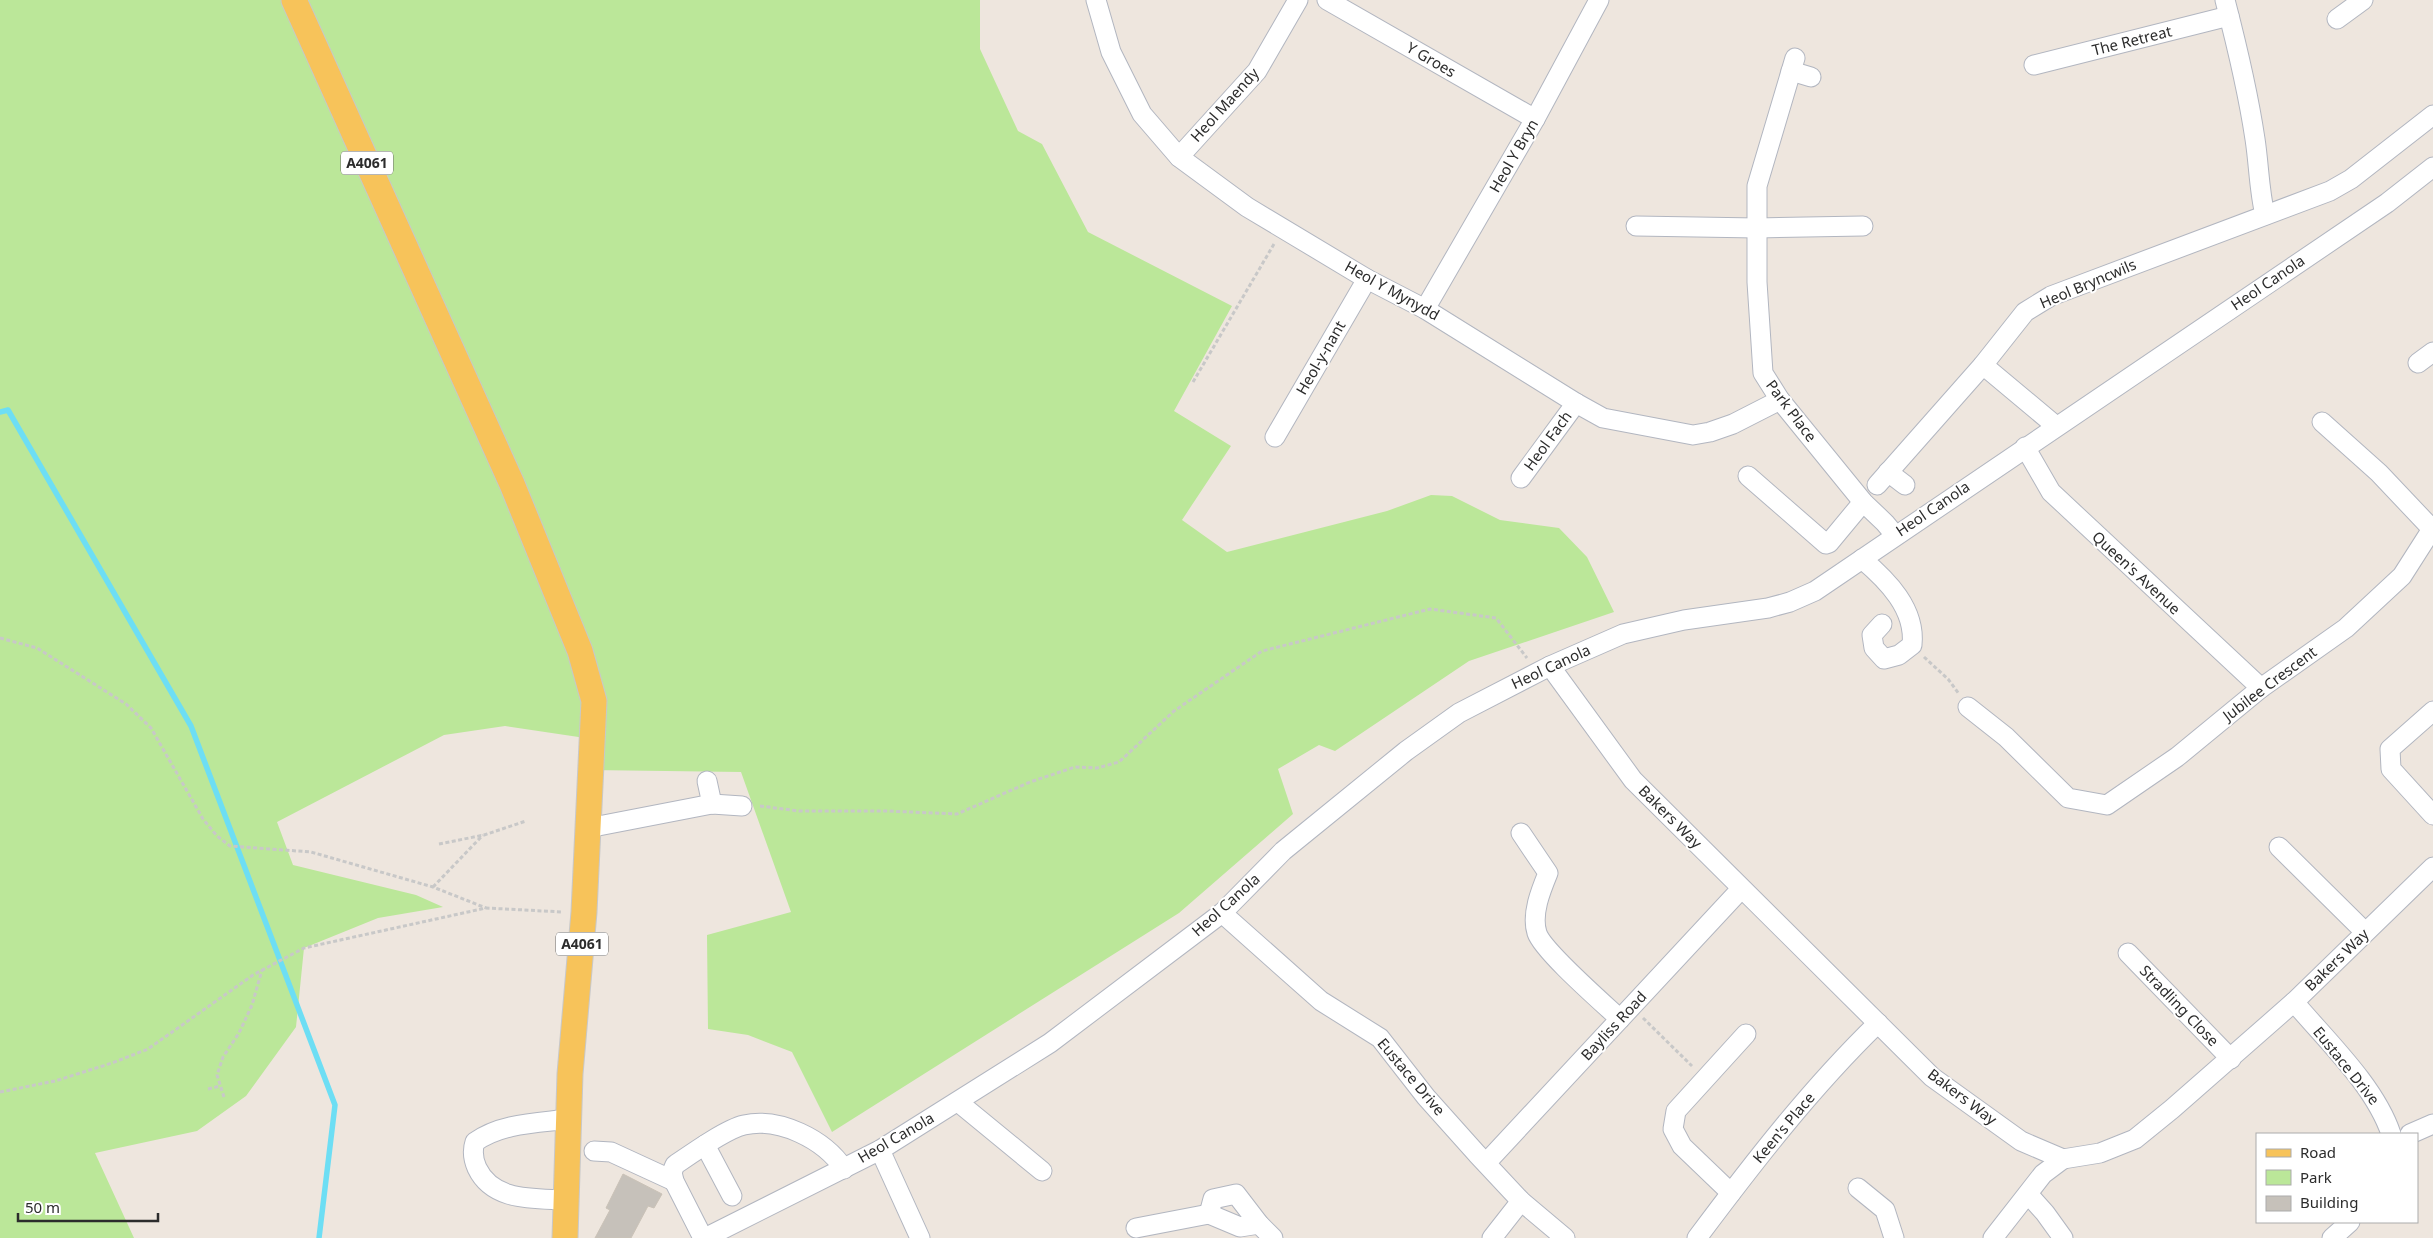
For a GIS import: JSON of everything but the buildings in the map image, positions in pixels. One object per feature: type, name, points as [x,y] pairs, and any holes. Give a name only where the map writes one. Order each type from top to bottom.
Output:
[{"type":"main road","name":"A4061","points":[[294,0],[512,484],[580,651],[594,701],[584,912],[570,1074],[565,1238]]},
{"type":"street","name":"Heol Y Mynydd","points":[[1096,0],[1111,52],[1142,114],[1179,157],[1248,207],[1367,279],[1425,309],[1576,403],[1602,418],[1694,435],[1734,424],[1780,400]]},
{"type":"street","name":"Heol Maendy","points":[[1179,157],[1257,72],[1298,0]]},
{"type":"street","name":"Y Groes","points":[[1327,0],[1535,119]]},
{"type":"street","name":"Heol Y Bryn","points":[[1425,309],[1535,119],[1599,0]]},
{"type":"street","points":[[2337,19],[2363,0]]},
{"type":"street","points":[[2227,8],[2241,60],[2256,140],[2261,200],[2265,215]]},
{"type":"street","name":"The Retreat","points":[[2034,65],[2227,8]]},
{"type":"street","name":"Park Place","points":[[1811,77],[1793,64],[1757,186],[1757,282],[1763,373],[1780,400],[1863,502],[1895,535]]},
{"type":"street","name":"Heol Bryncwils","points":[[1904,485],[1883,479],[1983,364],[2025,312],[2051,296],[2330,191],[2351,179],[2433,114]]},
{"type":"street","name":"Heol Canola","points":[[704,1238],[880,1150],[1050,1043],[1222,913],[1283,851],[1406,750],[1458,713],[1544,669],[1623,634],[1652,626],[1768,608],[1790,602],[1815,591],[2387,203],[2433,168]]},
{"type":"street","points":[[1636,226],[1757,228],[1863,226]]},
{"type":"street","name":"Heol-y-nant","points":[[1275,437],[1367,279]]},
{"type":"street","points":[[2418,363],[2433,352]]},
{"type":"street","points":[[1983,364],[2056,426]]},
{"type":"street","name":"Heol Fach","points":[[1521,478],[1576,403]]},
{"type":"street","name":"Jubilee Crescent","points":[[1968,707],[2006,737],[2068,798],[2107,805],[2177,757],[2261,688],[2353,622],[2402,576],[2432,529],[2379,473],[2322,422]]},
{"type":"street","name":"Queen's Avenue","points":[[2025,447],[2051,492],[2261,688]]},
{"type":"street","points":[[1748,476],[1826,544],[1829,544],[1863,502]]},
{"type":"street","points":[[1862,559],[1886,579],[1902,602],[1914,630],[1912,645],[1899,655],[1884,659],[1874,648],[1872,635],[1882,624]]},
{"type":"street","name":"Bakers Way","points":[[1544,669],[1633,780],[1932,1077],[2021,1141],[2063,1159],[2100,1153],[2135,1138],[2231,1058],[2294,1002],[2433,868]]},
{"type":"street","points":[[2433,711],[2390,749],[2391,769],[2433,815]]},
{"type":"street","points":[[707,781],[712,804]]},
{"type":"street","points":[[588,828],[712,804],[742,806]]},
{"type":"street","points":[[1521,833],[1548,873],[1542,888],[1536,915],[1537,933],[1548,950],[1626,1013]]},
{"type":"street","points":[[2279,847],[2365,932]]},
{"type":"street","name":"Bayliss Road","points":[[1486,1163],[1741,889]]},
{"type":"street","name":"Eustace Drive","points":[[1222,913],[1321,1001],[1380,1038],[1426,1097],[1521,1201],[1565,1238]]},
{"type":"street","name":"Stradling Close","points":[[2128,953],[2231,1058]]},
{"type":"street","name":"Eustace Drive","points":[[2294,1002],[2359,1078],[2384,1115],[2391,1133]]},
{"type":"street","name":"Keen's Place","points":[[1697,1238],[1731,1193],[1840,1060],[1878,1023]]},
{"type":"street","points":[[1731,1193],[1682,1146],[1673,1129],[1676,1111],[1746,1034]]},
{"type":"street","points":[[958,1102],[1042,1171]]},
{"type":"street","points":[[566,1200],[519,1196],[496,1190],[481,1176],[474,1162],[473,1153],[475,1142],[494,1132],[512,1126],[569,1119]]},
{"type":"street","points":[[704,1238],[674,1181],[672,1172],[675,1165],[742,1125],[761,1123],[802,1133],[825,1147],[844,1169]]},
{"type":"street","points":[[2412,1133],[2433,1124]]},
{"type":"street","points":[[705,1146],[732,1196]]},
{"type":"street","points":[[880,1150],[920,1238]]},
{"type":"street","points":[[594,1151],[611,1152],[674,1181]]},
{"type":"street","points":[[1993,1238],[2043,1174],[2063,1159]]},
{"type":"street","points":[[1858,1188],[1885,1210],[1894,1238]]},
{"type":"street","points":[[1209,1214],[1213,1199],[1236,1194],[1259,1224],[1273,1238]]},
{"type":"street","points":[[2028,1194],[2046,1213],[2063,1238]]},
{"type":"street","points":[[1492,1238],[1521,1201]]},
{"type":"street","points":[[1136,1228],[1209,1214],[1240,1228],[1259,1224]]},
{"type":"street","points":[[2332,1238],[2349,1223]]},
{"type":"path","points":[[1194,382],[1283,228]]},
{"type":"path","points":[[742,806],[799,811],[887,810],[957,814],[1030,782],[1075,767],[1097,768],[1118,762],[1174,711],[1262,651],[1430,609],[1496,618],[1544,669]]},
{"type":"path","points":[[0,638],[37,648],[126,704],[151,728],[204,819],[217,836],[230,846],[311,852],[434,886],[486,908]]},
{"type":"path","points":[[1912,645],[1948,679],[1968,707]]},
{"type":"path","points":[[439,844],[484,835],[526,821]]},
{"type":"path","points":[[434,886],[484,835]]},
{"type":"path","points":[[0,1092],[55,1081],[112,1063],[148,1049],[262,970],[304,948],[328,941],[384,931],[486,908],[533,912],[584,912]]},
{"type":"path","points":[[224,1097],[217,1075],[223,1057],[239,1033],[252,1006],[262,970]]},
{"type":"path","points":[[1626,1013],[1705,1079]]},
{"type":"path","points":[[208,1089],[220,1086]]},
{"type":"green space","points":[[0,0],[980,0],[980,49],[1018,131],[1042,144],[1088,232],[1232,306],[1174,411],[1231,446],[1182,520],[1227,552],[1387,511],[1431,495],[1452,496],[1500,520],[1559,528],[1587,557],[1614,612],[1469,661],[1335,751],[1319,745],[1278,769],[1293,814],[1179,913],[832,1132],[792,1052],[748,1035],[708,1029],[707,935],[791,912],[741,772],[590,770],[592,739],[505,726],[444,735],[277,822],[293,865],[416,895],[443,907],[378,918],[304,948],[296,1027],[246,1096],[197,1131],[95,1153],[134,1238],[0,1238]]},
{"type":"waterway","points":[[0,412],[8,410],[191,726],[335,1105],[319,1238]]}]
